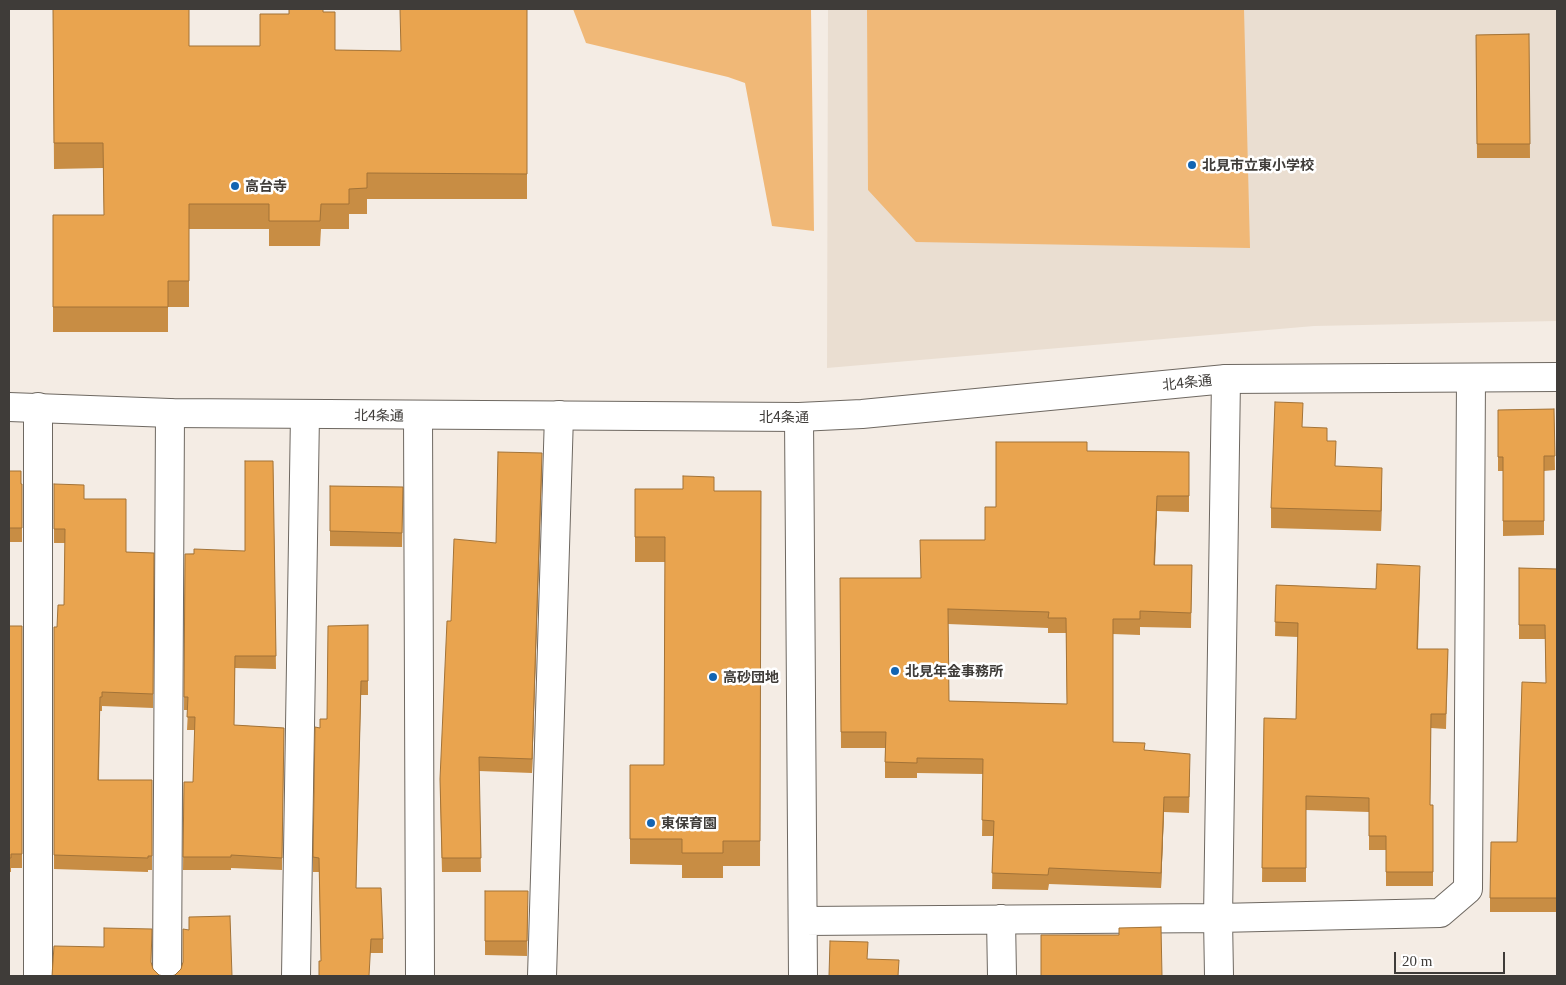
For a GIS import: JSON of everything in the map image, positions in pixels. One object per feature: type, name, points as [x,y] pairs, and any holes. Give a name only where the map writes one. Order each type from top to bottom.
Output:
[{"type":"street","name":"北4条通","points":[[9,407],[170,413],[799,417],[862,414],[1226,379],[1557,377]]},
{"type":"street","points":[[804,920],[1218,918],[1440,913],[1468,889],[1471,378]]},
{"type":"street","points":[[1219,976],[1218,918],[1226,379]]},
{"type":"street","points":[[38,407],[38,976]]},
{"type":"street","points":[[167,976],[170,413]]},
{"type":"street","points":[[296,976],[305,414]]},
{"type":"street","points":[[418,415],[420,976]]},
{"type":"street","points":[[542,976],[559,416]]},
{"type":"street","points":[[799,417],[803,976]]},
{"type":"street","points":[[1001,919],[1002,976]]},
{"type":"shaded area","points":[[573,9],[811,9],[814,231],[772,226],[745,83],[728,77],[586,43]]},
{"type":"shaded area","name":"北見市立東小学校","points":[[828,9],[1557,9],[1557,321],[1314,326],[827,368]]},
{"type":"shaded area","points":[[867,9],[1244,9],[1250,248],[916,242],[868,190]]},
{"type":"building","name":"高台寺","points":[[53,9],[189,9],[189,46],[260,46],[260,14],[289,14],[289,9],[323,9],[323,12],[335,12],[335,50],[401,51],[400,9],[527,9],[527,174],[367,173],[367,188],[349,189],[349,204],[321,204],[320,221],[269,221],[269,204],[189,204],[189,281],[168,281],[168,307],[53,307],[53,215],[104,215],[103,143],[54,143]]},
{"type":"building","points":[[1529,34],[1530,144],[1477,144],[1476,35]]},
{"type":"building","points":[[1275,402],[1303,403],[1302,427],[1327,428],[1327,441],[1336,441],[1335,466],[1382,468],[1381,511],[1271,508]]},
{"type":"building","points":[[1554,409],[1555,456],[1544,456],[1544,521],[1503,521],[1503,457],[1498,457],[1498,410]]},
{"type":"building","points":[[996,442],[1087,442],[1087,451],[1189,452],[1189,496],[1157,496],[1154,565],[1192,565],[1191,613],[1140,611],[1140,619],[1113,619],[1113,742],[1145,743],[1144,750],[1190,754],[1189,797],[1164,797],[1161,873],[1049,868],[1048,875],[992,873],[994,821],[982,820],[983,759],[917,758],[917,763],[885,762],[886,732],[841,732],[840,578],[921,578],[920,540],[985,540],[985,507],[996,507]],"holes":[[[948,609],[1049,612],[1048,618],[1066,618],[1067,704],[949,701]]]},
{"type":"building","points":[[498,452],[542,453],[532,759],[479,757],[481,858],[442,858],[440,779],[447,621],[451,621],[454,539],[496,543]]},
{"type":"building","points":[[245,461],[273,461],[276,656],[235,656],[234,725],[284,728],[282,858],[231,855],[231,857],[183,857],[184,782],[193,782],[195,717],[187,717],[188,697],[184,697],[185,554],[194,554],[194,549],[245,551]]},
{"type":"building","points":[[9,471],[21,471],[22,528],[9,528]]},
{"type":"building","name":"高砂団地","points":[[683,476],[714,477],[714,491],[761,491],[760,841],[723,841],[723,853],[682,853],[682,839],[630,839],[630,765],[664,765],[665,537],[635,537],[635,489],[683,489]]},
{"type":"building","points":[[54,484],[84,485],[84,499],[126,499],[126,552],[154,553],[153,694],[102,692],[102,697],[100,697],[98,780],[152,780],[152,856],[148,856],[148,858],[54,855],[54,627],[57,627],[58,605],[64,605],[65,529],[54,529]]},
{"type":"building","points":[[330,486],[403,487],[402,533],[330,531]]},
{"type":"building","points":[[1377,564],[1420,566],[1417,649],[1448,649],[1446,714],[1431,714],[1430,805],[1433,805],[1433,872],[1386,872],[1386,836],[1369,836],[1369,798],[1306,796],[1306,868],[1262,868],[1264,718],[1296,719],[1298,623],[1275,622],[1276,585],[1376,589]]},
{"type":"building","points":[[1519,568],[1557,569],[1557,898],[1490,898],[1491,842],[1517,842],[1522,682],[1546,683],[1545,625],[1519,625]]},
{"type":"building","points":[[368,625],[368,681],[361,681],[356,888],[381,888],[383,939],[371,939],[369,976],[319,976],[319,961],[321,961],[319,858],[313,857],[315,727],[320,728],[320,719],[327,719],[328,626]]},
{"type":"building","points":[[9,626],[22,626],[22,854],[11,854],[11,858],[9,858]]},
{"type":"building","points":[[485,891],[528,891],[527,941],[485,941]]},
{"type":"building","points":[[230,916],[232,976],[171,976],[181,969],[183,962],[183,929],[189,930],[189,917]]},
{"type":"building","points":[[1161,927],[1162,976],[1041,976],[1041,935],[1119,935],[1119,928]]},
{"type":"building","points":[[104,928],[152,929],[151,962],[153,969],[159,975],[164,976],[52,976],[54,946],[104,947]]},
{"type":"building","points":[[830,941],[868,942],[867,959],[899,960],[898,976],[829,976]]},
{"type":"place","name":"北見市立東小学校","points":[[1192,165]]},
{"type":"place","name":"高台寺","points":[[235,186]]},
{"type":"place","name":"北見年金事務所","points":[[895,671]]},
{"type":"place","name":"高砂団地","points":[[713,677]]},
{"type":"place","name":"東保育園","points":[[651,823]]}]
